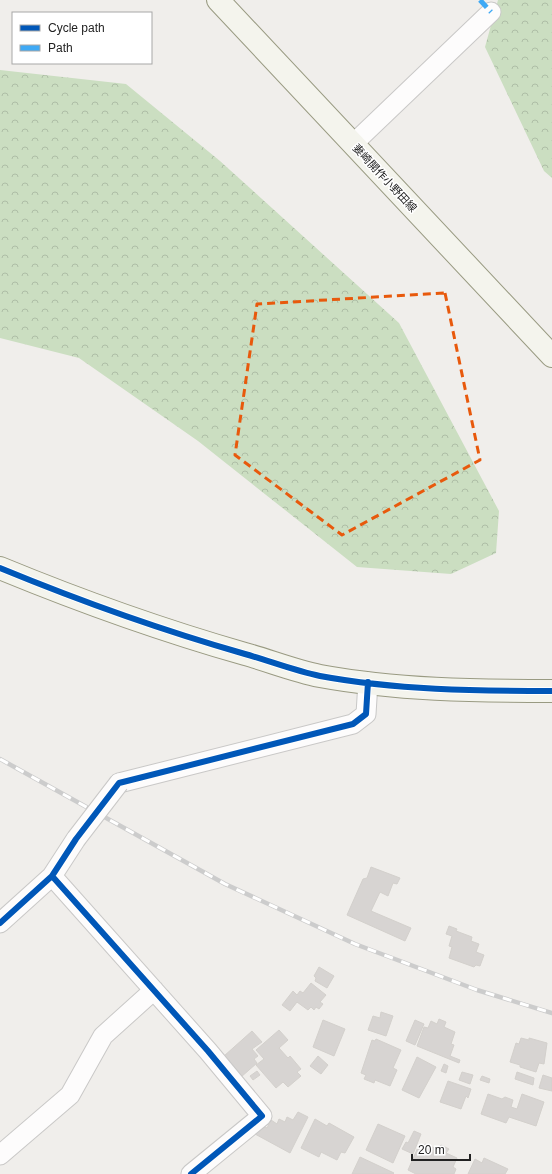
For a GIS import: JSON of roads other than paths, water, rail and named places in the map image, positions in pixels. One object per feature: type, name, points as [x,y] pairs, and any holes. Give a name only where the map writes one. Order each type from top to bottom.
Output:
[{"type":"street","name":"妻崎開作小野田線","points":[[218,0],[552,356]]},
{"type":"street","points":[[353,144],[491,12]]},
{"type":"street","points":[[0,568],[77,599],[212,645],[320,676],[368,682],[500,691],[552,690]]},
{"type":"street","points":[[0,923],[52,876],[76,839],[119,783],[353,724],[366,714],[368,682]]},
{"type":"street","points":[[52,876],[154,990],[262,1116],[191,1174]]},
{"type":"street","points":[[0,1155],[70,1095],[103,1036],[154,990]]},
{"type":"railway","points":[[0,759],[225,884],[355,944],[477,990],[552,1013]]}]
